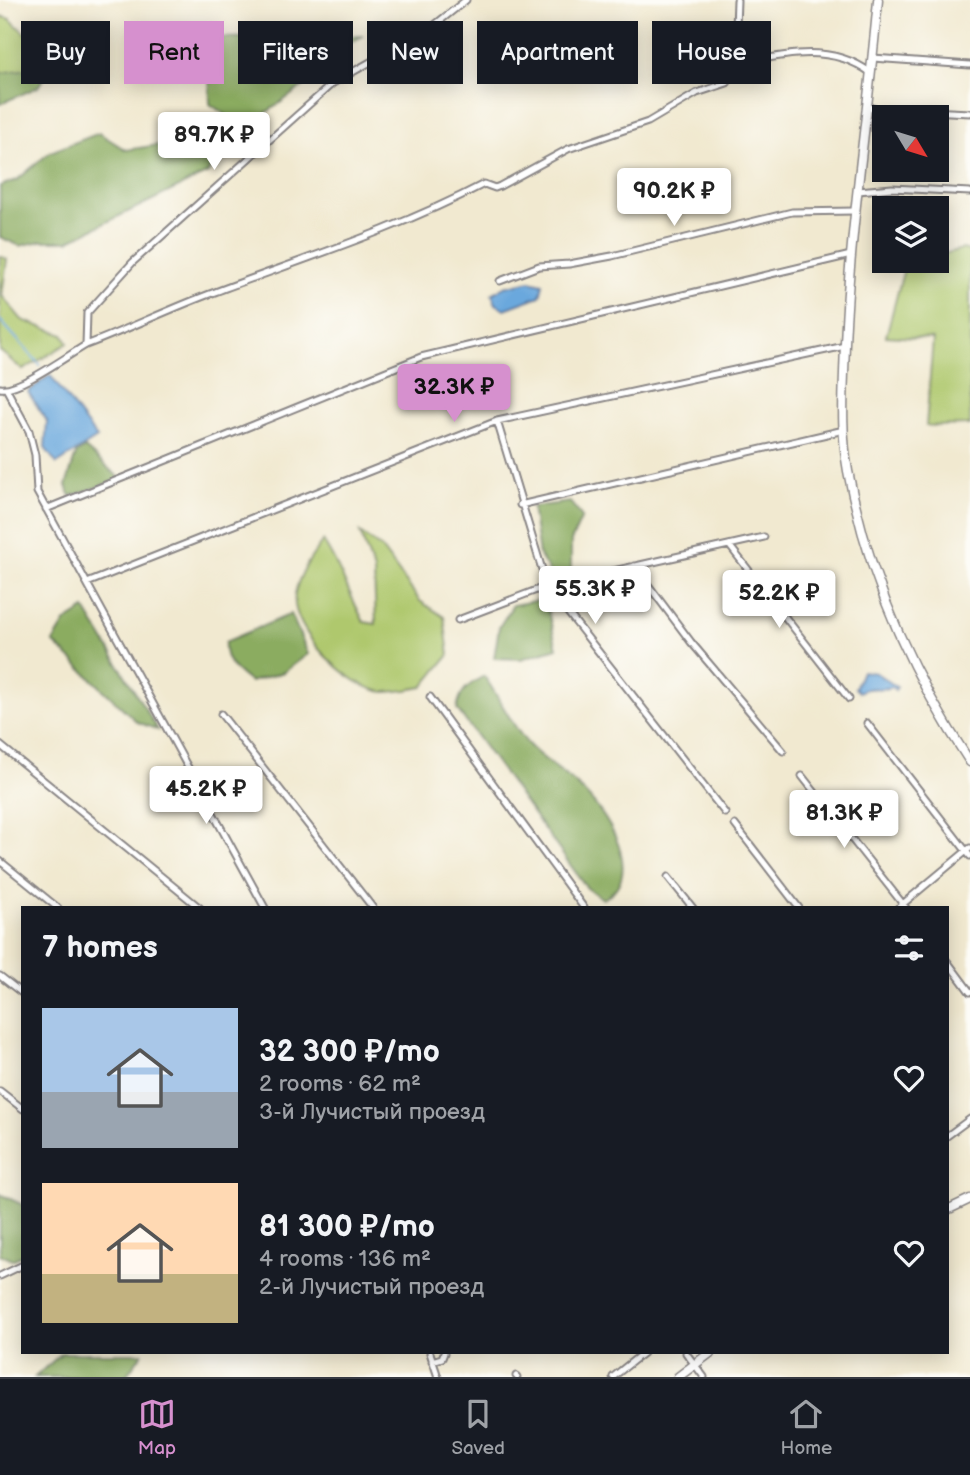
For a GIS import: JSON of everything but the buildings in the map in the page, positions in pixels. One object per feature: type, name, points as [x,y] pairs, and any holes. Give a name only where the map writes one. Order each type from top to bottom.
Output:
[{"type":"street","points":[[86,345],[87,313],[133,261],[332,83],[431,28],[466,0]]},
{"type":"street","points":[[736,21],[737,0]]},
{"type":"street","points":[[878,0],[855,211],[845,346],[844,430],[848,469],[870,566],[894,628],[920,681],[970,762]]},
{"type":"street","points":[[771,59],[810,52],[852,60],[871,73]]},
{"type":"street","points":[[873,58],[970,65]]},
{"type":"street","points":[[0,388],[7,390],[86,345],[211,293],[361,239],[445,204],[484,184],[500,186],[568,149],[648,122],[697,93],[724,84]]},
{"type":"street","points":[[868,108],[970,113]]},
{"type":"street","points":[[858,191],[892,188],[970,192]]},
{"type":"street","points":[[500,281],[539,266],[569,264],[624,253],[792,212],[855,211]]},
{"type":"street","points":[[46,509],[421,357],[851,254]]},
{"type":"street","points":[[87,583],[497,421],[845,346]]},
{"type":"street","points":[[7,390],[29,431],[35,455],[37,492],[264,906]]},
{"type":"street","points":[[497,421],[520,505],[547,586],[725,813]]},
{"type":"street","points":[[520,505],[844,430]]},
{"type":"street","points":[[458,620],[547,586],[764,537]]},
{"type":"street","points":[[729,545],[849,699]]},
{"type":"street","points":[[634,566],[691,642],[783,751]]},
{"type":"street","points":[[430,697],[583,906]]},
{"type":"street","points":[[221,714],[371,906]]},
{"type":"street","points":[[867,723],[969,852],[903,906]]},
{"type":"street","points":[[0,746],[199,906]]},
{"type":"street","points":[[802,776],[901,906]]},
{"type":"street","points":[[735,825],[797,906]]},
{"type":"street","points":[[0,861],[56,906]]},
{"type":"street","points":[[668,877],[691,906]]},
{"type":"street","points":[[949,964],[970,992]]},
{"type":"street","points":[[0,976],[21,992]]},
{"type":"street","points":[[0,1091],[21,1107]]},
{"type":"street","points":[[949,1135],[970,1119]]},
{"type":"street","points":[[949,1209],[970,1199]]},
{"type":"street","points":[[0,1276],[21,1266]]},
{"type":"street","points":[[430,1354],[438,1377]]},
{"type":"street","points":[[432,1361],[444,1354]]},
{"type":"street","points":[[613,1377],[642,1354]]},
{"type":"street","points":[[687,1354],[704,1377]]},
{"type":"street","points":[[678,1377],[709,1354]]},
{"type":"green space","points":[[0,16],[10,19],[21,30],[21,71],[0,73]]},
{"type":"green space","points":[[224,38],[238,38],[238,84],[306,84],[245,128],[210,104],[209,84],[224,84]]},
{"type":"green space","points":[[21,70],[21,84],[40,84],[0,104],[0,73]]},
{"type":"green space","points":[[197,132],[215,151],[208,173],[68,241],[41,241],[20,246],[0,237],[0,186],[17,180],[50,152],[99,133],[126,150],[165,144]]},
{"type":"green space","points":[[962,249],[970,251],[970,425],[926,426],[933,339],[886,336],[903,273],[949,273],[949,252]]},
{"type":"green space","points":[[0,256],[7,259],[2,296],[22,320],[64,335],[68,343],[23,370],[0,351]]},
{"type":"green space","points":[[85,448],[121,479],[71,496],[66,486],[76,454]]},
{"type":"green space","points":[[570,502],[582,517],[571,541],[571,570],[554,579],[539,555],[532,507]]},
{"type":"green space","points":[[360,533],[381,548],[420,601],[444,617],[449,655],[423,687],[385,692],[371,689],[340,670],[325,656],[302,624],[296,608],[295,594],[306,566],[323,541],[364,622],[376,624],[374,571]]},
{"type":"green space","points":[[545,599],[557,648],[521,659],[494,658],[499,627],[513,605]]},
{"type":"green space","points":[[85,609],[158,730],[137,722],[53,642],[66,621]]},
{"type":"green space","points":[[291,614],[308,654],[284,672],[250,682],[228,660],[225,642]]},
{"type":"green space","points":[[484,676],[528,744],[589,797],[610,826],[618,842],[622,874],[616,888],[603,899],[587,888],[457,709],[460,697],[466,689]]},
{"type":"green space","points":[[0,1194],[21,1204],[21,1256],[12,1260],[0,1254]]},
{"type":"green space","points":[[61,1354],[142,1354],[125,1377],[35,1377]]},
{"type":"water","points":[[530,281],[543,284],[540,296],[505,309],[496,304],[492,294],[504,287]]},
{"type":"water","points":[[50,375],[97,438],[57,464],[45,448],[47,421],[28,392]]},
{"type":"water","points":[[862,671],[876,673],[897,687],[895,690],[892,687],[859,692],[855,688]]},
{"type":"waterway","points":[[0,320],[40,365]]}]
